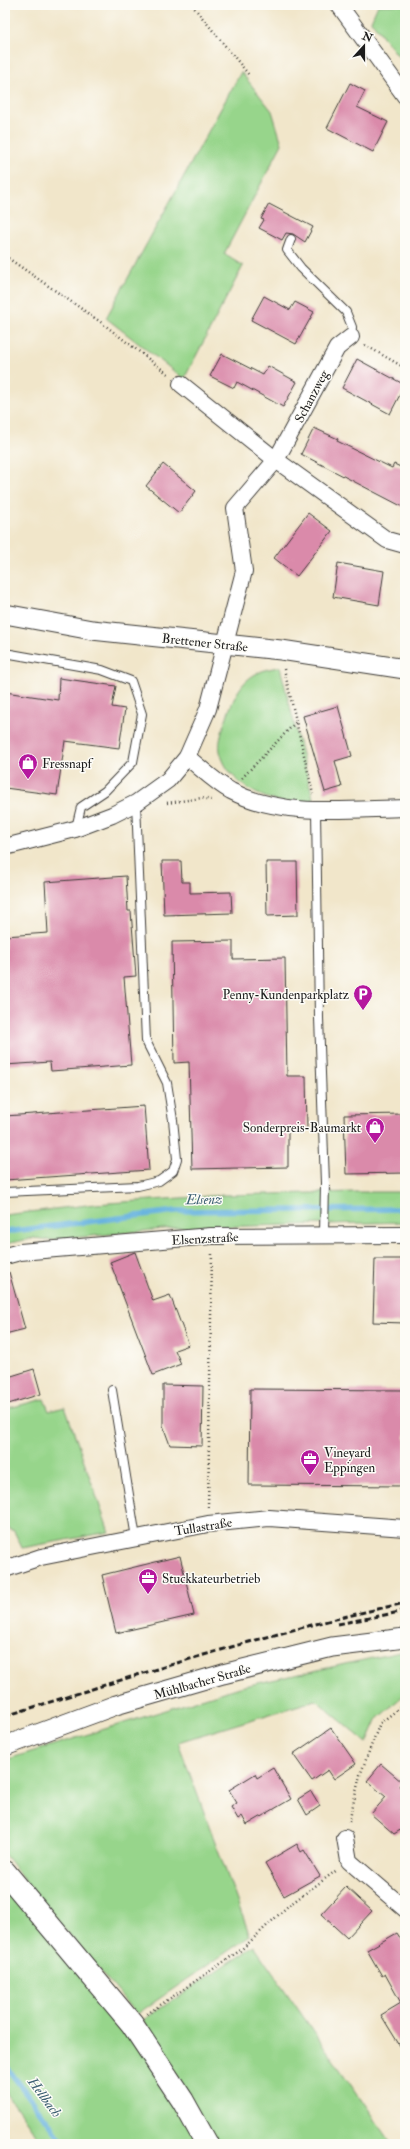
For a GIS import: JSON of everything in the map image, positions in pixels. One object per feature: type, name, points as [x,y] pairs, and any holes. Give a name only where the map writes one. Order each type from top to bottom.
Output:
[{"type":"main road","points":[[5,1872],[132,2024],[183,2101],[207,2144]]},
{"type":"street","points":[[339,5],[405,96]]},
{"type":"street","name":"Schanzweg","points":[[5,847],[76,829],[136,803],[168,780],[187,757],[208,709],[244,571],[235,508],[276,460],[336,348],[351,337]]},
{"type":"street","points":[[181,384],[276,460],[387,540],[405,545]]},
{"type":"street","name":"Brettener Straße","points":[[5,614],[92,630],[281,650],[405,669]]},
{"type":"street","points":[[187,757],[230,790],[263,804],[291,809],[316,810],[405,808]]},
{"type":"street","name":"Elsenzstraße","points":[[5,1256],[20,1252],[211,1236],[324,1234],[405,1235]]},
{"type":"street","name":"Tullastraße","points":[[5,1570],[40,1557],[208,1524],[269,1518],[405,1528]]},
{"type":"street","name":"Mühlbacher Straße","points":[[5,1746],[116,1705],[223,1674],[332,1647],[405,1638]]},
{"type":"street","points":[[345,1838],[349,1861],[405,1909]]},
{"type":"lane","points":[[291,239],[287,250],[301,268],[346,312],[352,327],[351,337]]},
{"type":"lane","points":[[5,653],[102,670],[131,681],[142,714],[133,762],[105,791],[81,807],[76,829]]},
{"type":"lane","points":[[5,1192],[138,1186],[159,1181],[173,1172],[176,1159],[173,1120],[166,1083],[146,1041],[136,803]]},
{"type":"lane","points":[[316,810],[319,1018],[325,1184],[324,1234]]},
{"type":"lane","points":[[112,1390],[136,1538]]},
{"type":"path","points":[[192,5],[249,75]]},
{"type":"path","points":[[5,256],[102,323],[181,384]]},
{"type":"path","points":[[351,337],[405,368]]},
{"type":"path","points":[[281,650],[316,810]]},
{"type":"path","points":[[136,803],[148,810],[161,804],[182,799],[202,798],[220,802],[296,722]]},
{"type":"path","points":[[208,1524],[211,1236]]},
{"type":"path","points":[[345,1838],[360,1775],[380,1723],[405,1704]]},
{"type":"path","points":[[132,2024],[241,1950],[288,1906],[349,1861]]},
{"type":"green space","points":[[378,5],[405,5],[405,65],[371,21]]},
{"type":"green space","points":[[241,72],[272,111],[282,144],[224,254],[243,266],[184,379],[106,318]]},
{"type":"green space","points":[[280,667],[314,802],[296,804],[285,803],[261,796],[241,783],[232,775],[221,755],[220,738],[233,701],[243,684],[258,673],[268,669]]},
{"type":"green space","points":[[405,1192],[405,1222],[174,1228],[51,1240],[34,1238],[5,1244],[5,1215],[95,1204],[223,1195]]},
{"type":"green space","points":[[44,1399],[49,1411],[65,1407],[109,1532],[22,1548],[14,1531],[5,1527],[5,1409]]},
{"type":"green space","points":[[405,1651],[405,1694],[378,1718],[367,1743],[316,1700],[178,1742],[250,1936],[137,2014],[38,1898],[5,1855],[5,1760],[240,1687]]},
{"type":"green space","points":[[5,1884],[204,2123],[143,2020],[254,1946],[392,2144],[42,2144],[5,2091]]},
{"type":"building","points":[[350,83],[365,91],[357,107],[388,122],[373,152],[327,128]]},
{"type":"building","points":[[269,204],[313,227],[305,242],[293,234],[286,233],[282,240],[259,228],[264,220],[261,219]]},
{"type":"building","points":[[264,296],[290,310],[295,302],[314,312],[296,344],[251,320]]},
{"type":"building","points":[[222,354],[263,375],[268,366],[297,382],[283,407],[237,382],[234,388],[210,376]]},
{"type":"building","points":[[357,359],[405,385],[390,414],[342,388]]},
{"type":"building","points":[[314,428],[392,468],[394,464],[405,469],[405,508],[301,454]]},
{"type":"building","points":[[163,464],[196,491],[179,513],[146,486]]},
{"type":"building","points":[[308,513],[332,531],[297,576],[274,558]]},
{"type":"building","points":[[338,563],[384,571],[379,605],[333,597]]},
{"type":"building","points":[[59,678],[116,686],[112,707],[125,709],[119,748],[65,741],[57,795],[5,788],[5,692],[58,700]]},
{"type":"building","points":[[338,706],[352,756],[335,761],[342,787],[325,792],[303,716]]},
{"type":"building","points":[[162,861],[181,861],[182,882],[190,882],[190,893],[231,892],[232,913],[164,915]]},
{"type":"building","points":[[266,862],[297,862],[298,915],[267,916]]},
{"type":"building","points":[[126,876],[128,911],[131,911],[136,976],[124,977],[131,1065],[51,1071],[50,1062],[5,1065],[5,936],[48,933],[45,882]]},
{"type":"building","points":[[233,941],[233,959],[285,958],[287,1076],[306,1076],[307,1129],[288,1129],[288,1167],[192,1169],[189,1062],[174,1063],[172,942]]},
{"type":"building","points":[[144,1106],[149,1170],[5,1180],[5,1116]]},
{"type":"building","name":"Sonderpreis-Baumarkt","points":[[405,1114],[405,1173],[346,1174],[344,1115]]},
{"type":"building","points":[[135,1252],[153,1301],[170,1295],[189,1345],[175,1350],[181,1364],[153,1375],[110,1262]]},
{"type":"building","points":[[375,1259],[405,1259],[405,1323],[373,1322]]},
{"type":"building","points":[[9,1272],[25,1329],[5,1334],[5,1273]]},
{"type":"building","points":[[34,1369],[41,1394],[5,1405],[5,1378]]},
{"type":"building","points":[[163,1385],[203,1386],[202,1446],[170,1445],[163,1426]]},
{"type":"building","points":[[250,1389],[405,1390],[405,1486],[249,1485]]},
{"type":"building","name":"Stuckkateurbetrieb","points":[[180,1556],[194,1615],[116,1633],[102,1575]]},
{"type":"building","points":[[331,1728],[356,1764],[334,1779],[328,1770],[312,1781],[293,1754]]},
{"type":"building","points":[[381,1764],[402,1782],[399,1786],[405,1792],[405,1827],[394,1834],[371,1814],[386,1797],[367,1781]]},
{"type":"building","points":[[273,1768],[291,1799],[247,1825],[242,1816],[238,1819],[231,1807],[237,1803],[229,1790],[255,1774],[257,1778]]},
{"type":"building","points":[[311,1791],[320,1806],[307,1815],[298,1799]]},
{"type":"building","points":[[297,1844],[301,1852],[304,1850],[320,1876],[284,1896],[265,1863]]},
{"type":"building","points":[[346,1887],[372,1911],[347,1938],[321,1914]]},
{"type":"building","points":[[397,1933],[405,1946],[405,2054],[381,2015],[401,2003],[385,1974],[382,1976],[367,1950]]},
{"type":"waterway","name":"Elsenz","points":[[5,1232],[176,1211],[405,1209]]},
{"type":"waterway","name":"Hellbach","points":[[5,2065],[65,2144]]},
{"type":"railway","points":[[5,1716],[254,1641],[354,1614],[405,1603]]},
{"type":"railway","points":[[338,1624],[405,1611]]},
{"type":"place","name":"Fressnapf","points":[[28,780]]},
{"type":"place","name":"Penny-Kundenparkplatz","points":[[363,1011]]},
{"type":"place","name":"Sonderpreis-Baumarkt","points":[[375,1144]]},
{"type":"place","name":"Vineyard Eppingen","points":[[310,1476]]},
{"type":"place","name":"Stuckkateurbetrieb","points":[[148,1595]]}]
